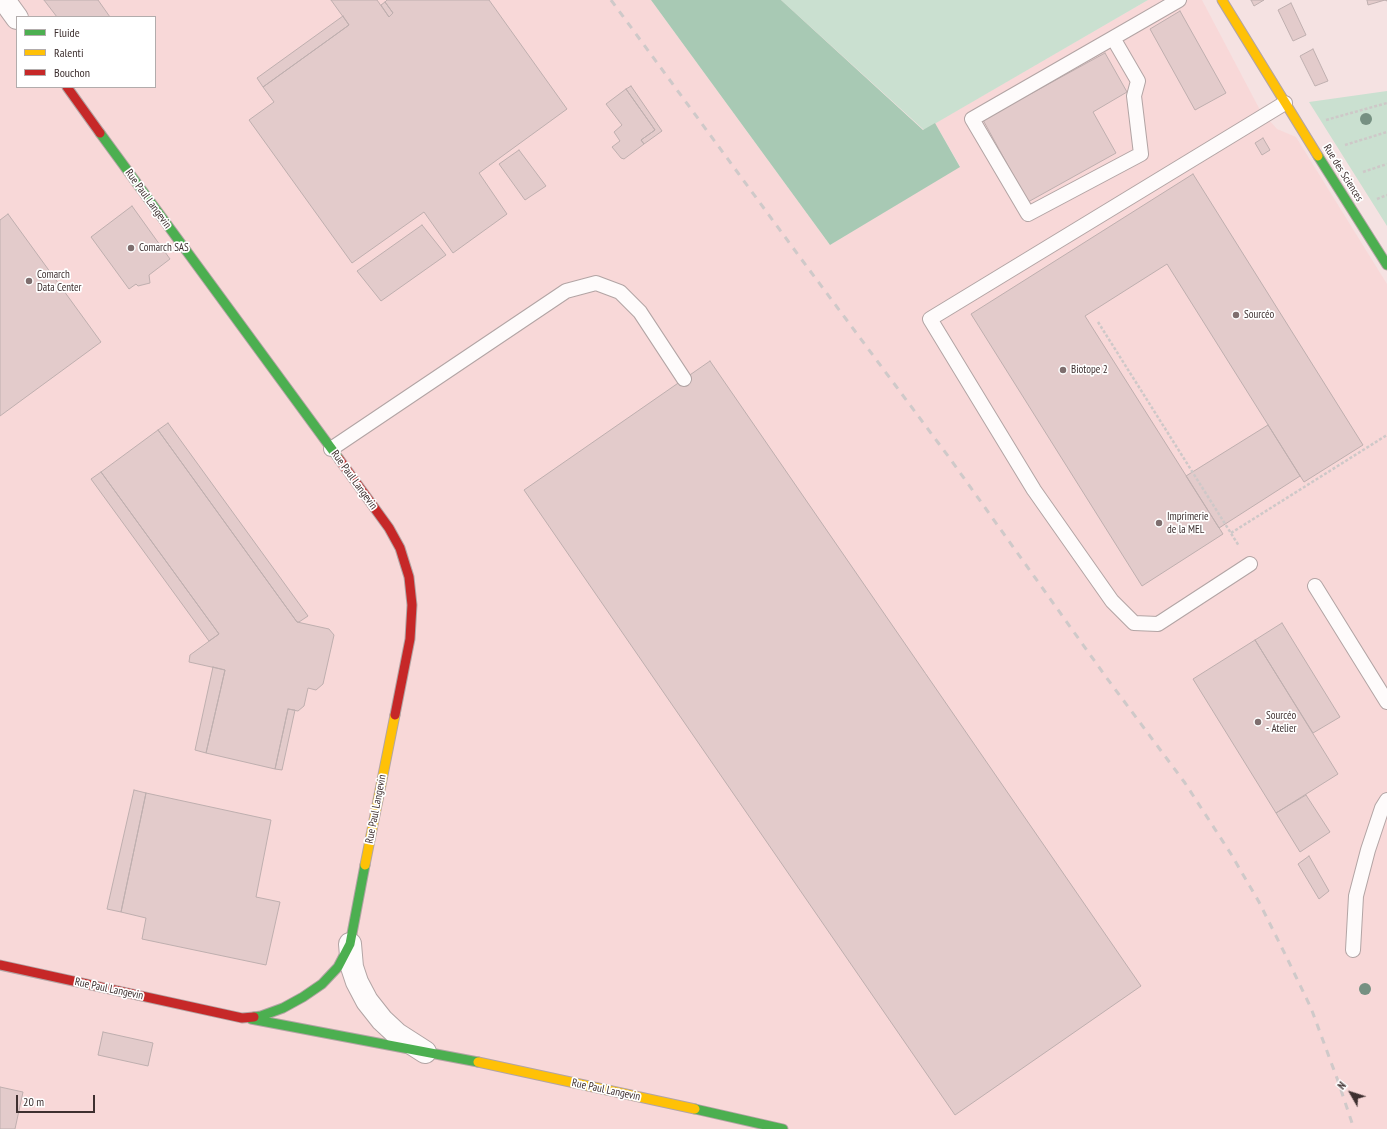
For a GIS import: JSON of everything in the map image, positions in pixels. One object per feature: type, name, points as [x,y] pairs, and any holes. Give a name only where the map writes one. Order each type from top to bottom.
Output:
[{"type":"street","points":[[4,0],[16,17]]},
{"type":"street","name":"Rue des Sciences","points":[[1222,0],[1282,99],[1387,264]]},
{"type":"street","name":"Rue Paul Langevin","points":[[68,88],[389,528],[400,548],[409,577],[412,605],[410,639],[350,944],[352,968],[357,982],[367,1001],[382,1020],[397,1034],[428,1054]]},
{"type":"street","name":"Rue Paul Langevin","points":[[242,1018],[262,1016],[303,998],[322,984],[338,967],[350,944]]},
{"type":"street","name":"Rue Paul Langevin","points":[[0,965],[242,1018],[512,1070],[783,1129]]},
{"type":"lane","points":[[1113,38],[1138,80],[1134,96],[1141,154],[1028,214],[972,119],[1179,0]]},
{"type":"lane","points":[[1250,564],[1158,624],[1134,623],[1112,601],[1034,490],[930,319],[1282,99]]},
{"type":"lane","points":[[331,449],[566,291],[596,283],[620,292],[640,312],[684,379]]},
{"type":"lane","points":[[1315,586],[1387,702]]},
{"type":"lane","points":[[1353,950],[1356,896],[1368,850],[1382,808],[1387,800]]},
{"type":"path","points":[[1326,120],[1387,103]]},
{"type":"path","points":[[1345,145],[1387,132]]},
{"type":"path","points":[[1363,172],[1387,164]]},
{"type":"path","points":[[1377,199],[1387,196]]},
{"type":"path","points":[[1098,322],[1250,564]]},
{"type":"path","points":[[1231,532],[1387,435]]},
{"type":"shaded area","points":[[0,0],[651,0],[830,245],[960,166],[935,123],[1148,0],[1202,0],[1260,110],[1277,129],[1296,137],[1387,284],[1387,1129],[0,1129]]},
{"type":"green space","points":[[651,0],[781,0],[923,130],[935,123],[960,167],[830,245]]},
{"type":"green space","points":[[781,0],[1148,0],[924,130]]},
{"type":"green space","points":[[1387,91],[1387,226],[1309,102]]},
{"type":"building","points":[[44,0],[98,0],[109,16],[56,16]]},
{"type":"building","points":[[331,0],[377,0],[389,17],[393,13],[385,2],[387,0],[489,0],[567,109],[479,173],[507,214],[453,253],[424,212],[352,263],[249,120],[274,102],[263,87],[349,25]]},
{"type":"building","points":[[1251,0],[1264,0],[1254,6]]},
{"type":"building","points":[[1367,0],[1385,0],[1368,5]]},
{"type":"building","points":[[385,2],[393,13],[389,17],[381,5]]},
{"type":"building","points":[[1291,3],[1306,35],[1293,41],[1278,10]]},
{"type":"building","points":[[1180,11],[1226,93],[1195,110],[1150,29]]},
{"type":"building","points":[[343,16],[349,25],[263,87],[257,78]]},
{"type":"building","points":[[1313,49],[1328,81],[1315,86],[1300,56]]},
{"type":"building","points":[[1105,53],[1127,92],[1093,112],[1116,153],[1028,202],[983,120]]},
{"type":"building","points":[[631,86],[662,131],[644,144],[641,140],[655,130],[626,89]]},
{"type":"building","points":[[626,89],[655,130],[641,140],[644,144],[624,159],[621,158],[612,147],[620,141],[614,132],[622,125],[606,104]]},
{"type":"building","points":[[1263,138],[1270,150],[1262,155],[1255,143]]},
{"type":"building","points":[[519,150],[546,186],[525,200],[499,164]]},
{"type":"building","name":"Biotope 2","points":[[1193,174],[1363,445],[1304,482],[1167,264],[1085,316],[1223,534],[1142,586],[971,314]]},
{"type":"building","name":"Comarch SAS","points":[[132,206],[170,259],[149,275],[150,283],[138,286],[136,284],[129,289],[91,237]]},
{"type":"building","name":"Comarch Data Center","points":[[8,214],[101,342],[0,416],[0,220]]},
{"type":"building","points":[[422,225],[446,255],[381,301],[357,271]]},
{"type":"building","points":[[710,361],[1141,986],[955,1115],[524,490]]},
{"type":"building","points":[[168,423],[308,616],[297,622],[158,430]]},
{"type":"building","points":[[1268,425],[1300,476],[1219,528],[1186,476]]},
{"type":"building","points":[[158,430],[297,622],[329,629],[334,635],[323,684],[316,690],[308,688],[304,706],[298,711],[288,709],[275,769],[206,753],[225,670],[189,662],[190,655],[219,634],[101,472]]},
{"type":"building","points":[[101,472],[219,634],[209,641],[91,479]]},
{"type":"building","points":[[1282,623],[1340,717],[1313,733],[1255,640]]},
{"type":"building","points":[[1255,640],[1338,774],[1276,813],[1193,679]]},
{"type":"building","points":[[213,667],[225,670],[206,753],[195,750]]},
{"type":"building","points":[[288,709],[295,710],[282,770],[275,769]]},
{"type":"building","points":[[134,790],[146,793],[121,912],[107,909]]},
{"type":"building","points":[[146,793],[271,820],[256,897],[280,902],[266,965],[142,939],[146,918],[121,912]]},
{"type":"building","points":[[1306,795],[1330,832],[1300,852],[1276,813]]},
{"type":"building","points":[[1309,856],[1329,891],[1319,899],[1298,864]]},
{"type":"building","points":[[103,1032],[153,1043],[148,1066],[98,1055]]},
{"type":"building","points":[[0,1087],[23,1092],[15,1129],[0,1129]]},
{"type":"railway","points":[[611,0],[951,460],[1106,677],[1185,783],[1231,854],[1259,902],[1286,956],[1311,1008],[1354,1129]]},
{"type":"traffic: fast","points":[[100,133],[339,459]]},
{"type":"traffic: fast","points":[[1318,156],[1387,265]]},
{"type":"traffic: fast","points":[[254,1017],[283,1008],[303,997],[322,984],[338,967],[350,944],[365,865]]},
{"type":"traffic: fast","points":[[251,1019],[478,1062]]},
{"type":"traffic: fast","points":[[695,1109],[783,1129]]},
{"type":"traffic: slow","points":[[1222,0],[1318,156]]},
{"type":"traffic: slow","points":[[365,865],[395,715]]},
{"type":"traffic: slow","points":[[478,1062],[695,1109]]},
{"type":"traffic: jam","points":[[68,88],[100,133]]},
{"type":"traffic: jam","points":[[339,459],[389,528],[400,548],[409,577],[412,605],[410,639],[395,715]]},
{"type":"traffic: jam","points":[[0,965],[242,1018],[254,1017]]},
{"type":"place","name":"Comarch SAS","points":[[131,248]]},
{"type":"place","name":"Comarch Data Center","points":[[29,281]]},
{"type":"place","name":"Sourcéo","points":[[1236,315]]},
{"type":"place","name":"Biotope 2","points":[[1063,370]]},
{"type":"place","name":"Imprimerie de la MEL","points":[[1159,523]]},
{"type":"place","name":"Sourcéo - Atelier","points":[[1258,722]]}]
